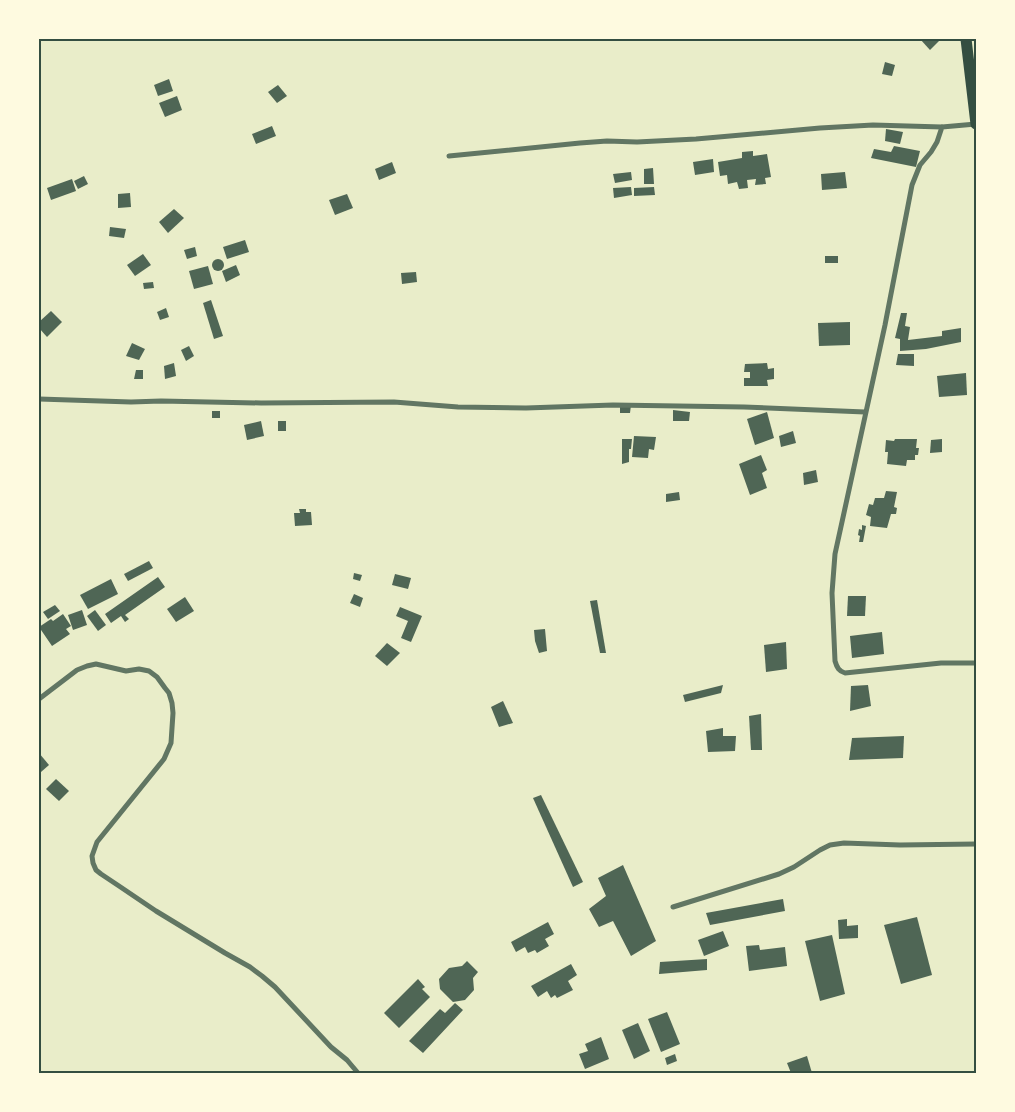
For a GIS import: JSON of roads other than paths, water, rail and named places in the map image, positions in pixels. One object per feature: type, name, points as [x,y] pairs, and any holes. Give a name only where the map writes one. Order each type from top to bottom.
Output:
[{"type":"highway","points":[[966,39],[975,100],[976,124]]},
{"type":"street","points":[[449,156],[580,143],[696,139],[820,128],[873,126],[942,127],[976,124]]},
{"type":"street","points":[[942,127],[937,142],[920,165],[912,185],[885,324],[842,522],[833,572],[835,661],[837,667],[845,673],[941,663],[976,663]]},
{"type":"street","points":[[39,399],[131,402],[394,402],[458,407],[526,408],[613,405],[865,412]]},
{"type":"street","points":[[39,699],[77,670],[96,664],[126,671],[139,669],[149,671],[157,677],[169,693],[172,703],[171,743],[164,758],[97,842],[92,856],[96,870],[156,911],[262,976],[275,987],[330,1047],[347,1060],[358,1073]]},
{"type":"street","points":[[673,908],[779,874],[830,845],[844,843],[900,845],[976,844]]}]
